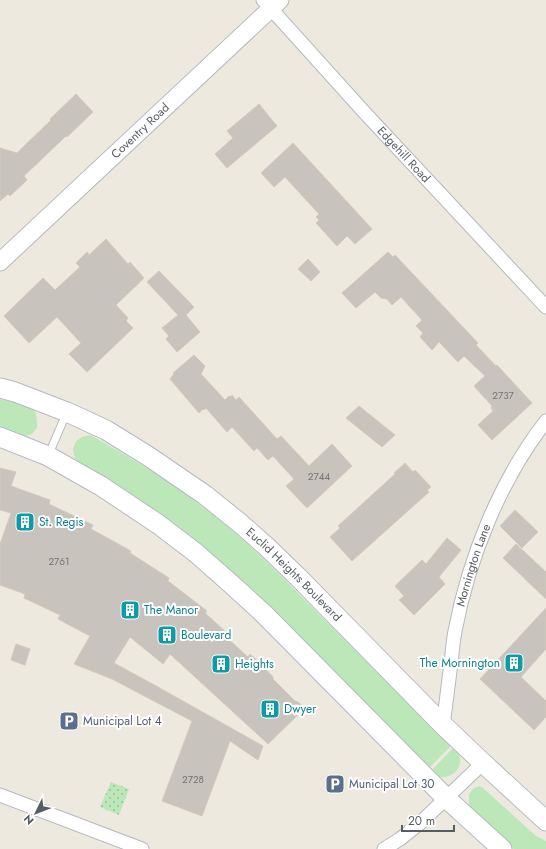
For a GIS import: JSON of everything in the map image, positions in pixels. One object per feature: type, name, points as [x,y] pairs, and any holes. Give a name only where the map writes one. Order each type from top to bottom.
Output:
[{"type":"main road","name":"Euclid Heights Boulevard","points":[[0,388],[15,392],[67,412],[106,430],[148,456],[204,495],[241,524],[299,578],[443,725],[546,821]]},
{"type":"main road","points":[[0,437],[48,456],[95,482],[158,524],[201,558],[263,614],[446,798],[502,849]]},
{"type":"street","name":"Coventry Road","points":[[0,262],[271,3]]},
{"type":"street","name":"Edgehill Road","points":[[271,3],[365,113],[546,307]]},
{"type":"street","name":"Mornington Lane","points":[[443,725],[455,632],[467,580],[489,520],[505,486],[519,460],[546,421]]},
{"type":"street","points":[[384,849],[400,840],[419,824],[483,763]]},
{"type":"street","points":[[0,795],[142,849]]},
{"type":"lane","points":[[48,456],[67,412]]},
{"type":"green space","points":[[0,399],[31,407],[36,413],[37,421],[37,428],[32,434],[25,436],[0,426]]},
{"type":"green space","points":[[90,435],[163,478],[234,532],[263,558],[451,746],[430,767],[212,555],[146,504],[107,479],[77,463],[73,449],[76,441],[82,437]]},
{"type":"green space","points":[[453,748],[460,757],[458,768],[449,776],[440,777],[436,775],[432,770]]},
{"type":"green space","points":[[111,782],[129,789],[119,815],[100,807]]},
{"type":"green space","points":[[479,786],[536,836],[546,841],[546,849],[514,849],[469,808],[469,794],[474,788]]},
{"type":"building","points":[[76,94],[93,112],[24,176],[27,180],[10,196],[8,194],[0,201],[0,148],[17,153]]},
{"type":"building","points":[[259,104],[277,126],[227,168],[215,154],[233,138],[227,131]]},
{"type":"building","points":[[293,143],[372,229],[355,244],[347,236],[337,246],[316,223],[319,220],[316,217],[319,214],[285,177],[274,187],[261,173]]},
{"type":"building","points":[[106,239],[128,264],[130,262],[144,278],[116,305],[128,318],[126,321],[133,328],[87,372],[69,354],[81,343],[57,317],[29,343],[4,316],[43,278],[55,290],[80,267],[76,263],[87,252],[89,255]]},
{"type":"building","points":[[388,252],[393,257],[395,255],[478,343],[476,345],[496,366],[497,365],[532,403],[492,440],[478,425],[493,411],[491,408],[492,406],[474,386],[485,376],[464,356],[458,362],[439,342],[432,350],[420,337],[423,333],[416,326],[422,320],[401,297],[392,305],[387,299],[381,298],[375,292],[356,308],[342,293]]},
{"type":"building","points":[[308,259],[320,272],[311,281],[298,269]]},
{"type":"building","points":[[159,271],[194,307],[186,315],[200,332],[177,352],[166,339],[169,336],[162,328],[178,315],[147,282]]},
{"type":"building","points":[[194,355],[205,366],[201,374],[225,400],[232,395],[236,400],[239,397],[277,439],[281,436],[309,466],[332,444],[352,466],[307,508],[286,486],[294,479],[273,456],[268,460],[257,448],[254,451],[232,427],[227,432],[206,408],[199,413],[170,379],[174,374],[173,373]]},
{"type":"building","points":[[359,406],[395,435],[382,447],[346,418]]},
{"type":"building","points":[[405,463],[413,472],[415,470],[431,487],[427,490],[429,492],[352,561],[330,537],[340,528],[338,526]]},
{"type":"building","points":[[0,468],[16,472],[11,486],[50,500],[49,504],[93,525],[91,529],[131,551],[130,553],[169,578],[168,581],[207,611],[205,613],[227,633],[225,636],[248,657],[250,654],[295,701],[305,708],[268,744],[170,654],[163,664],[130,637],[114,663],[263,746],[258,760],[230,741],[202,816],[162,801],[192,721],[112,679],[74,664],[90,636],[58,619],[60,615],[24,598],[25,594],[0,585],[0,544],[11,513],[0,510]]},
{"type":"building","points":[[515,510],[538,532],[522,548],[500,526]]},
{"type":"building","points":[[447,538],[461,550],[439,577],[445,584],[414,615],[399,600],[404,596],[395,586],[422,560],[426,564]]},
{"type":"building","points":[[516,544],[546,572],[546,599],[503,558]]},
{"type":"building","name":"The Mornington","points":[[546,608],[546,649],[521,677],[546,701],[546,717],[534,730],[480,679]]},
{"type":"building","points":[[16,644],[30,649],[25,665],[11,660]]},
{"type":"place","name":"St. Regis","points":[[25,522]]},
{"type":"place","name":"The Manor","points":[[130,610]]},
{"type":"place","name":"Boulevard","points":[[167,635]]},
{"type":"place","name":"The Mornington","points":[[514,663]]},
{"type":"place","name":"Heights","points":[[221,664]]},
{"type":"place","name":"Dwyer","points":[[270,709]]},
{"type":"place","name":"Municipal Lot 4","points":[[69,721]]},
{"type":"place","name":"Municipal Lot 30","points":[[335,784]]}]
